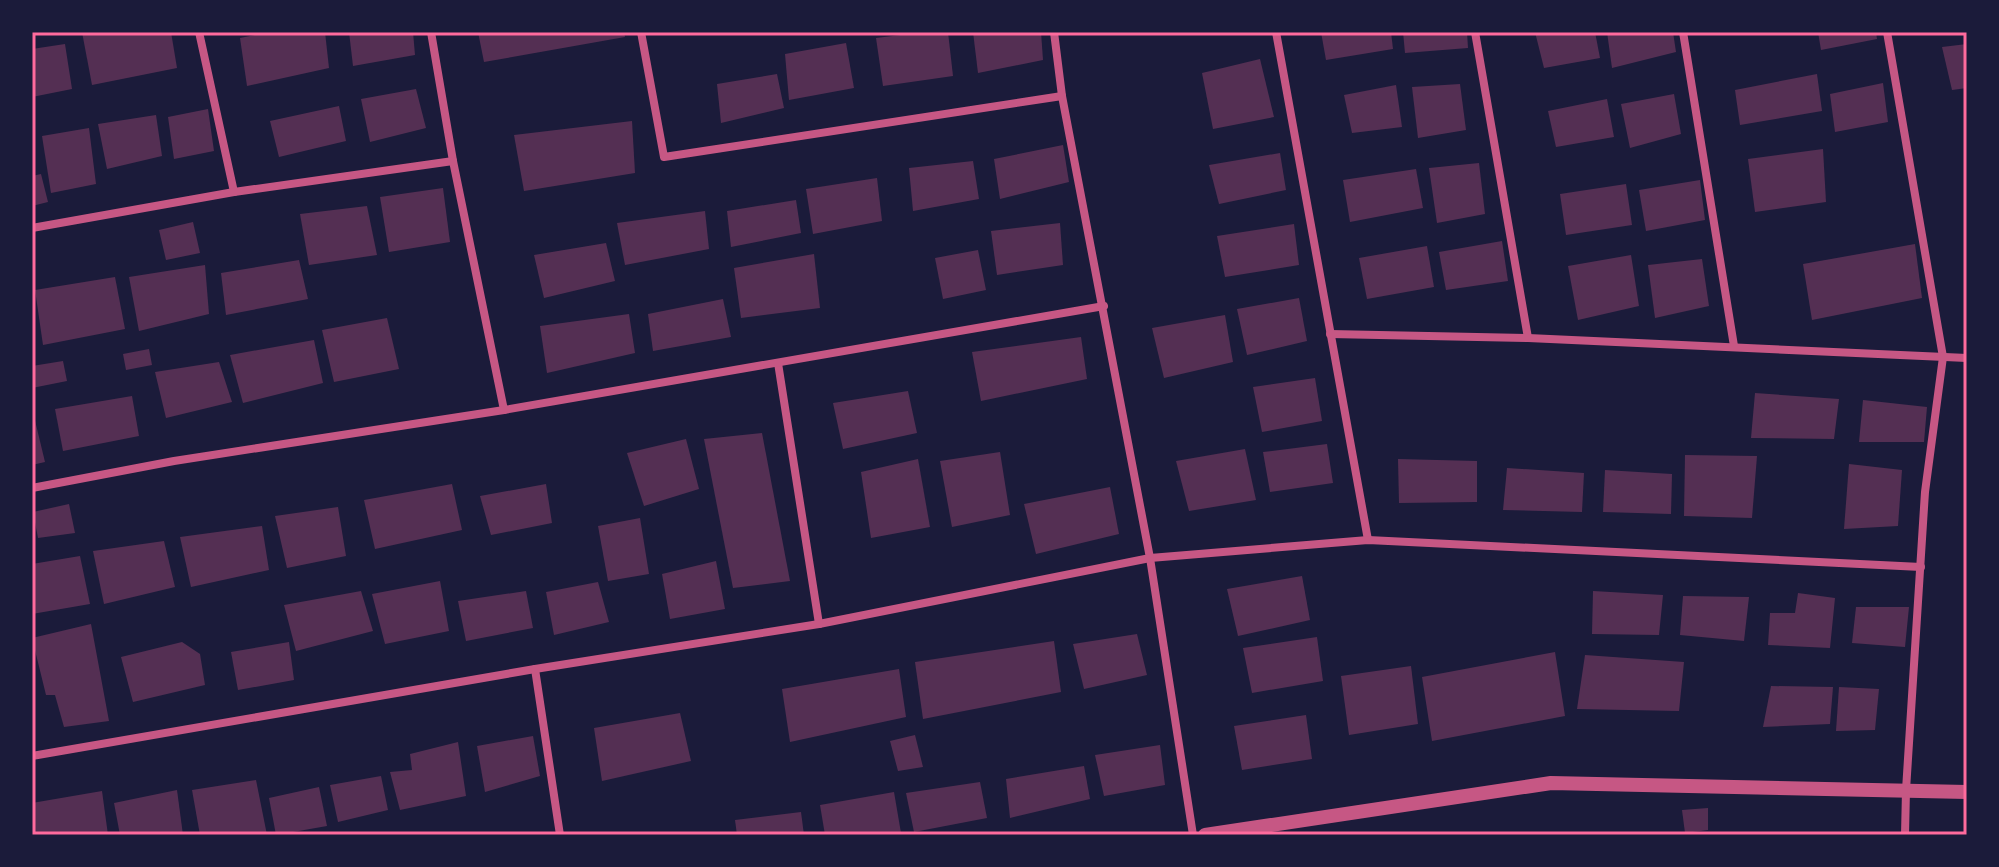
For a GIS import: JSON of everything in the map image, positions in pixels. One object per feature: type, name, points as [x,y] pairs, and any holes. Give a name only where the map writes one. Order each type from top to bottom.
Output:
[{"type":"street","points":[[199,32],[234,192]]},
{"type":"street","points":[[431,32],[453,161],[504,410]]},
{"type":"street","points":[[641,32],[664,157],[1062,96]]},
{"type":"street","points":[[1054,32],[1062,96],[1150,558],[1193,835]]},
{"type":"street","points":[[1276,32],[1368,540]]},
{"type":"street","points":[[1475,32],[1528,338]]},
{"type":"street","points":[[1683,32],[1734,346]]},
{"type":"street","points":[[1887,32],[1943,357],[1925,492],[1905,835]]},
{"type":"street","points":[[32,228],[234,192],[453,161]]},
{"type":"street","points":[[32,488],[174,461],[504,410],[1104,306]]},
{"type":"street","points":[[1330,334],[1528,338],[1967,358]]},
{"type":"street","points":[[778,363],[819,624]]},
{"type":"street","points":[[32,756],[535,669],[819,624],[1150,558],[1368,540],[1921,567]]},
{"type":"street","points":[[535,669],[560,835]]},
{"type":"street","points":[[1205,835],[1551,783],[1967,792]]},
{"type":"building","points":[[82,32],[171,32],[177,68],[92,85]]},
{"type":"building","points":[[270,32],[325,32],[329,68],[247,86],[240,38]]},
{"type":"building","points":[[349,32],[413,32],[415,55],[353,66]]},
{"type":"building","points":[[478,32],[624,32],[625,37],[484,62]]},
{"type":"building","points":[[948,32],[953,76],[883,86],[876,38]]},
{"type":"building","points":[[973,32],[1041,32],[1043,60],[978,73]]},
{"type":"building","points":[[1321,32],[1391,32],[1393,49],[1326,60]]},
{"type":"building","points":[[1403,32],[1467,32],[1468,48],[1405,53]]},
{"type":"building","points":[[1535,32],[1595,32],[1600,58],[1544,68]]},
{"type":"building","points":[[1607,32],[1673,32],[1676,52],[1612,68]]},
{"type":"building","points":[[1818,32],[1876,32],[1877,39],[1821,50]]},
{"type":"building","points":[[846,43],[854,88],[789,100],[785,54]]},
{"type":"building","points":[[65,44],[72,89],[32,97],[32,49]]},
{"type":"building","points":[[1967,44],[1967,88],[1952,90],[1942,47]]},
{"type":"building","points":[[1260,59],[1274,117],[1213,129],[1202,73]]},
{"type":"building","points":[[777,74],[784,108],[721,123],[717,84]]},
{"type":"building","points":[[1817,74],[1822,111],[1740,125],[1735,90]]},
{"type":"building","points":[[1883,83],[1888,122],[1835,132],[1830,94]]},
{"type":"building","points":[[1460,84],[1466,130],[1418,138],[1412,87]]},
{"type":"building","points":[[1396,85],[1402,127],[1352,133],[1344,95]]},
{"type":"building","points":[[416,89],[426,128],[370,142],[361,99]]},
{"type":"building","points":[[1674,94],[1681,134],[1630,148],[1621,104]]},
{"type":"building","points":[[1607,99],[1614,137],[1556,147],[1548,111]]},
{"type":"building","points":[[339,106],[346,141],[279,157],[270,121]]},
{"type":"building","points":[[208,109],[214,151],[174,159],[168,117]]},
{"type":"building","points":[[156,115],[162,156],[107,169],[98,124]]},
{"type":"building","points":[[632,121],[635,173],[524,191],[514,135]]},
{"type":"building","points":[[89,128],[96,184],[51,193],[42,136]]},
{"type":"building","points":[[1063,145],[1069,182],[1000,199],[994,159]]},
{"type":"building","points":[[1823,149],[1826,202],[1755,212],[1748,159]]},
{"type":"building","points":[[1280,153],[1286,190],[1219,204],[1209,165]]},
{"type":"building","points":[[973,161],[979,199],[913,211],[909,168]]},
{"type":"building","points":[[1479,163],[1485,214],[1437,223],[1429,168]]},
{"type":"building","points":[[1416,169],[1423,208],[1350,222],[1343,180]]},
{"type":"building","points":[[41,174],[48,202],[32,206],[32,176]]},
{"type":"building","points":[[877,178],[882,221],[813,234],[806,189]]},
{"type":"building","points":[[1700,180],[1705,220],[1646,231],[1639,190]]},
{"type":"building","points":[[1626,184],[1632,225],[1566,235],[1560,194]]},
{"type":"building","points":[[443,188],[450,242],[389,252],[380,197]]},
{"type":"building","points":[[796,200],[801,233],[731,247],[727,211]]},
{"type":"building","points":[[367,206],[377,255],[309,265],[300,214]]},
{"type":"building","points":[[705,211],[709,249],[625,265],[617,223]]},
{"type":"building","points":[[193,222],[200,253],[166,260],[159,230]]},
{"type":"building","points":[[1060,223],[1063,265],[997,275],[991,231]]},
{"type":"building","points":[[1294,224],[1299,265],[1225,277],[1217,236]]},
{"type":"building","points":[[1502,241],[1508,281],[1446,290],[1439,252]]},
{"type":"building","points":[[606,243],[615,281],[544,298],[534,255]]},
{"type":"building","points":[[1915,244],[1922,298],[1812,320],[1803,264]]},
{"type":"building","points":[[1427,246],[1434,287],[1367,299],[1359,258]]},
{"type":"building","points":[[978,250],[986,290],[943,299],[935,258]]},
{"type":"building","points":[[814,254],[820,308],[741,318],[734,268]]},
{"type":"building","points":[[1631,255],[1639,306],[1578,320],[1568,266]]},
{"type":"building","points":[[1702,259],[1709,306],[1655,318],[1648,265]]},
{"type":"building","points":[[299,260],[308,299],[226,315],[221,273]]},
{"type":"building","points":[[205,265],[209,314],[139,331],[129,277]]},
{"type":"building","points":[[115,277],[125,329],[43,345],[35,290]]},
{"type":"building","points":[[1299,298],[1307,341],[1247,355],[1237,309]]},
{"type":"building","points":[[723,299],[731,337],[653,351],[648,314]]},
{"type":"building","points":[[629,314],[635,353],[547,373],[540,326]]},
{"type":"building","points":[[1225,315],[1233,362],[1164,378],[1152,328]]},
{"type":"building","points":[[387,318],[399,369],[334,382],[322,330]]},
{"type":"building","points":[[1081,337],[1087,379],[981,401],[972,352]]},
{"type":"building","points":[[314,340],[323,383],[243,403],[230,355]]},
{"type":"building","points":[[149,349],[152,365],[126,370],[123,354]]},
{"type":"building","points":[[63,361],[67,381],[32,388],[32,366]]},
{"type":"building","points":[[219,362],[232,402],[166,418],[155,372]]},
{"type":"building","points":[[1315,378],[1322,421],[1262,432],[1253,387]]},
{"type":"building","points":[[908,391],[917,433],[843,449],[833,403]]},
{"type":"building","points":[[1755,393],[1839,399],[1834,439],[1751,438]]},
{"type":"building","points":[[132,396],[139,436],[63,451],[55,409]]},
{"type":"building","points":[[1863,400],[1927,407],[1924,442],[1859,442]]},
{"type":"building","points":[[32,408],[45,462],[32,465]]},
{"type":"building","points":[[762,433],[790,581],[733,588],[704,439]]},
{"type":"building","points":[[686,439],[699,489],[644,506],[627,453]]},
{"type":"building","points":[[1327,444],[1333,483],[1270,492],[1263,452]]},
{"type":"building","points":[[1245,449],[1256,500],[1189,511],[1176,461]]},
{"type":"building","points":[[1000,452],[1010,515],[952,527],[940,461]]},
{"type":"building","points":[[1685,455],[1757,456],[1752,518],[1684,516]]},
{"type":"building","points":[[918,459],[930,527],[871,538],[861,472]]},
{"type":"building","points":[[1398,459],[1477,461],[1477,502],[1399,503]]},
{"type":"building","points":[[1849,464],[1902,470],[1898,526],[1844,529]]},
{"type":"building","points":[[1507,468],[1584,473],[1582,512],[1503,510]]},
{"type":"building","points":[[1605,470],[1672,474],[1671,514],[1603,512]]},
{"type":"building","points":[[452,484],[462,530],[375,549],[364,500]]},
{"type":"building","points":[[546,484],[552,523],[491,535],[480,496]]},
{"type":"building","points":[[1110,487],[1119,534],[1036,554],[1024,504]]},
{"type":"building","points":[[69,504],[75,533],[38,538],[33,512]]},
{"type":"building","points":[[338,507],[346,556],[287,568],[275,516]]},
{"type":"building","points":[[640,518],[649,574],[608,581],[598,526]]},
{"type":"building","points":[[262,526],[269,570],[191,587],[180,537]]},
{"type":"building","points":[[164,541],[175,587],[104,604],[93,551]]},
{"type":"building","points":[[80,556],[90,604],[32,614],[32,564]]},
{"type":"building","points":[[716,561],[725,609],[670,619],[662,574]]},
{"type":"building","points":[[1302,576],[1310,620],[1238,636],[1227,589]]},
{"type":"building","points":[[440,581],[449,631],[385,644],[372,594]]},
{"type":"building","points":[[598,582],[609,622],[554,635],[546,592]]},
{"type":"building","points":[[361,591],[373,631],[296,651],[284,605]]},
{"type":"building","points":[[526,591],[533,628],[466,641],[458,601]]},
{"type":"building","points":[[1593,591],[1663,595],[1659,635],[1592,634]]},
{"type":"building","points":[[1798,593],[1835,598],[1830,648],[1768,645],[1770,613],[1795,613]]},
{"type":"building","points":[[1683,596],[1749,597],[1744,641],[1680,635]]},
{"type":"building","points":[[1856,607],[1909,607],[1905,647],[1852,643]]},
{"type":"building","points":[[91,624],[109,721],[64,727],[55,695],[46,695],[32,638]]},
{"type":"building","points":[[1137,634],[1147,675],[1084,689],[1073,644]]},
{"type":"building","points":[[1317,637],[1323,681],[1252,693],[1243,648]]},
{"type":"building","points":[[1054,641],[1061,692],[923,719],[915,662]]},
{"type":"building","points":[[182,642],[200,654],[205,685],[133,702],[121,657]]},
{"type":"building","points":[[289,642],[294,680],[238,690],[231,652]]},
{"type":"building","points":[[1555,652],[1565,716],[1432,741],[1422,677]]},
{"type":"building","points":[[1585,655],[1684,662],[1679,711],[1577,709]]},
{"type":"building","points":[[1411,666],[1418,724],[1349,735],[1341,676]]},
{"type":"building","points":[[899,669],[906,717],[790,742],[782,689]]},
{"type":"building","points":[[1771,686],[1833,687],[1830,724],[1763,727]]},
{"type":"building","points":[[1839,687],[1879,689],[1875,730],[1836,731]]},
{"type":"building","points":[[680,713],[691,761],[602,781],[594,728]]},
{"type":"building","points":[[1306,715],[1312,759],[1242,770],[1234,726]]},
{"type":"building","points":[[915,735],[923,767],[898,771],[890,741]]},
{"type":"building","points":[[533,736],[540,776],[485,792],[477,746]]},
{"type":"building","points":[[458,742],[466,796],[400,810],[390,772],[412,770],[410,754]]},
{"type":"building","points":[[1160,745],[1165,785],[1104,796],[1095,755]]},
{"type":"building","points":[[1084,766],[1090,799],[1010,818],[1006,779]]},
{"type":"building","points":[[381,776],[388,810],[338,822],[330,785]]},
{"type":"building","points":[[256,780],[267,835],[200,835],[192,790]]},
{"type":"building","points":[[980,782],[987,818],[914,832],[906,793]]},
{"type":"building","points":[[319,787],[327,826],[276,835],[269,798]]},
{"type":"building","points":[[177,790],[183,835],[120,835],[114,803]]},
{"type":"building","points":[[102,791],[108,835],[32,835],[32,803]]},
{"type":"building","points":[[894,792],[901,833],[825,835],[820,805]]},
{"type":"building","points":[[1708,808],[1708,830],[1685,833],[1682,810]]},
{"type":"building","points":[[801,812],[804,835],[737,835],[735,820]]}]
